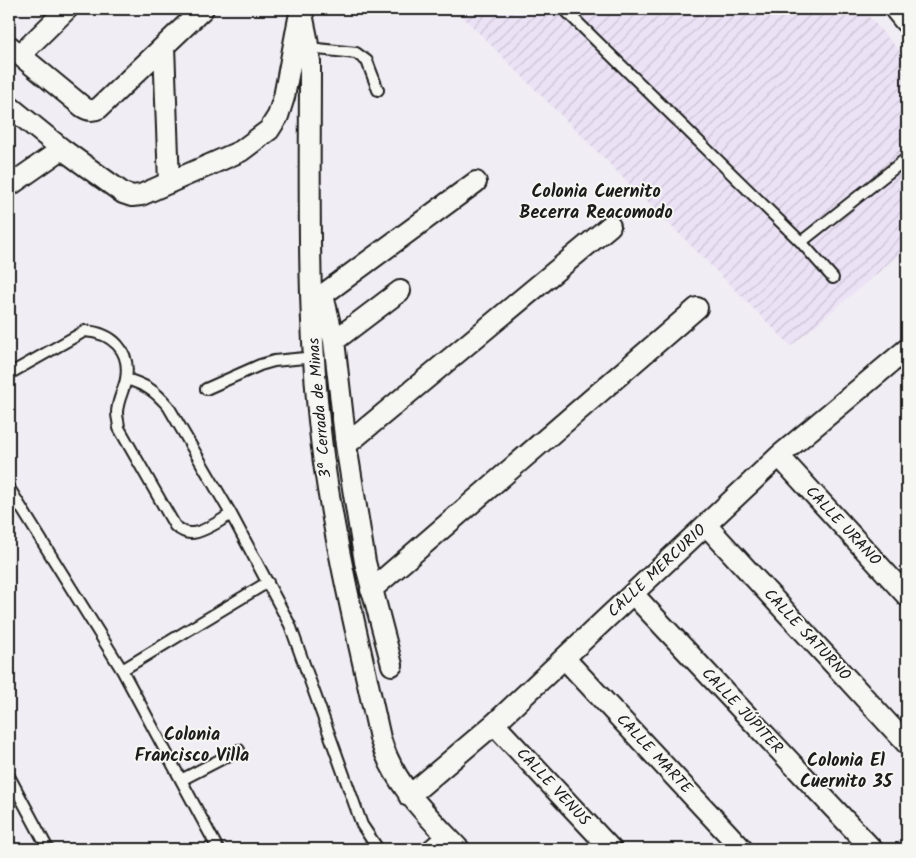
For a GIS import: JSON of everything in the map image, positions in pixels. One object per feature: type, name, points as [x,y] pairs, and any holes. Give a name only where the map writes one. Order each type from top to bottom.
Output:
[{"type":"street","points":[[67,9],[14,51],[88,110],[99,108],[203,9]]},
{"type":"street","points":[[9,106],[62,149],[123,193],[132,196],[141,195],[241,151],[269,130],[278,116],[284,97],[301,9]]},
{"type":"street","name":"3ª Cerrada de Minas","points":[[301,9],[310,62],[317,299],[315,357],[324,462],[331,509],[380,738],[386,758],[409,796],[459,849]]},
{"type":"street","points":[[898,9],[907,20]]},
{"type":"street","points":[[164,46],[169,183]]},
{"type":"street","points":[[9,186],[62,149]]},
{"type":"street","points":[[392,665],[365,562],[346,445],[334,341],[317,299],[476,182]]},
{"type":"street","points":[[346,445],[610,226]]},
{"type":"street","points":[[334,341],[400,291]]},
{"type":"street","points":[[371,590],[697,308]]},
{"type":"street","name":"CALLE MERCURIO","points":[[409,796],[494,724],[565,659],[779,456],[907,349]]},
{"type":"street","name":"CALLE URANO","points":[[779,456],[907,596]]},
{"type":"street","name":"CALLE SATURNO","points":[[706,526],[907,744]]},
{"type":"street","name":"CALLE JÚPITER","points":[[633,594],[872,849]]},
{"type":"street","name":"CALLE MARTE","points":[[565,659],[742,849]]},
{"type":"street","name":"CALLE VENUS","points":[[494,724],[611,849]]},
{"type":"lane","points":[[564,9],[801,242],[832,278]]},
{"type":"lane","points":[[308,48],[356,53],[366,61],[378,90]]},
{"type":"lane","points":[[801,242],[907,158]]},
{"type":"lane","points":[[9,374],[85,331],[98,332],[109,336],[118,344],[124,354],[126,364],[126,379],[117,411],[119,428],[175,526],[191,534],[199,532],[231,514]]},
{"type":"lane","points":[[206,389],[260,365],[274,361],[315,357]]},
{"type":"lane","points":[[126,379],[142,384],[156,392],[168,406],[268,582],[300,649],[362,825],[378,849]]},
{"type":"lane","points":[[9,488],[122,670],[218,849]]},
{"type":"lane","points":[[122,670],[268,582]]},
{"type":"lane","points":[[180,780],[238,750]]},
{"type":"lane","points":[[9,776],[48,849]]},
{"type":"lane","points":[[425,849],[444,833]]},
{"type":"shaded area","points":[[455,9],[862,9],[907,59],[907,248],[791,346]]},
{"type":"district","name":"Colonia Cuernito Becerra Reacomodo","points":[[596,202]]},
{"type":"district","name":"Colonia Francisco Villa","points":[[192,745]]},
{"type":"district","name":"Colonia El Cuernito 35","points":[[846,771]]}]
